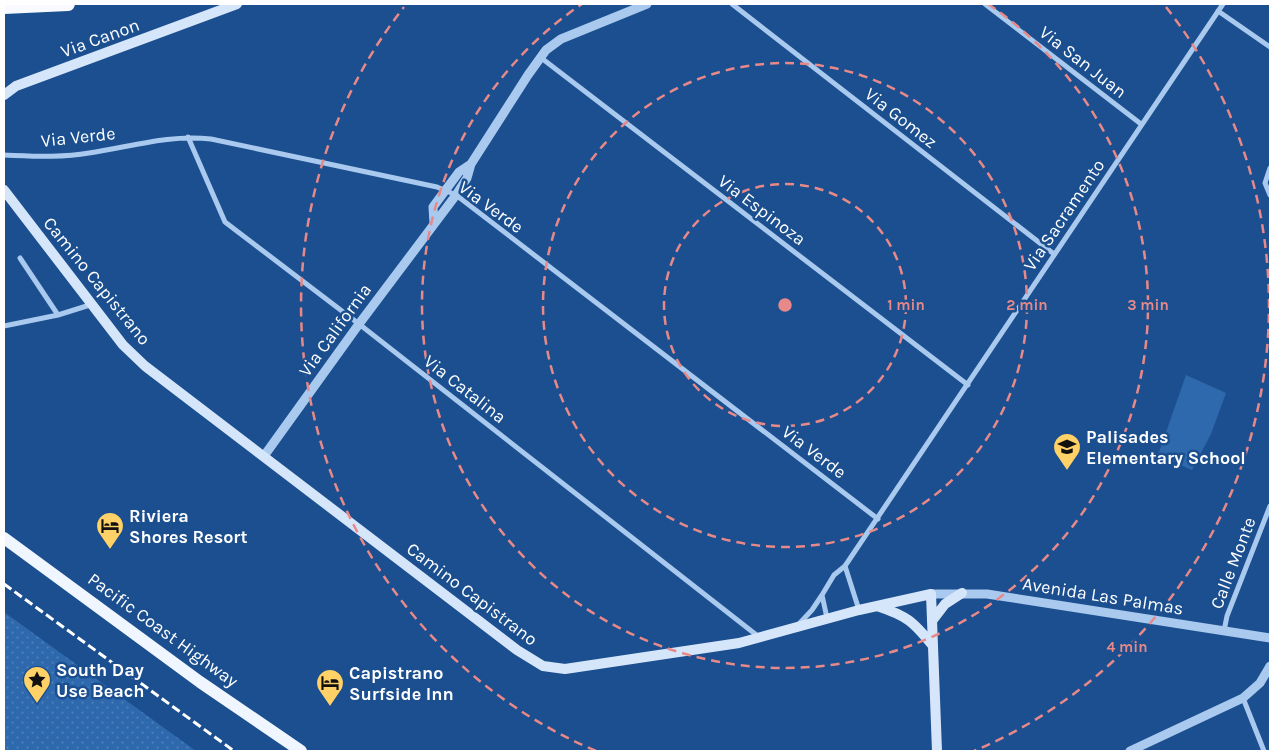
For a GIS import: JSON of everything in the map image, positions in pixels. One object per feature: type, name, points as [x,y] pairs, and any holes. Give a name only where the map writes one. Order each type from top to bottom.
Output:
[{"type":"highway","points":[[4,7],[63,5]]},
{"type":"highway","points":[[4,11],[63,5]]},
{"type":"main road","name":"Via Canon","points":[[4,96],[16,86],[237,4]]},
{"type":"main road","name":"Camino Capistrano","points":[[4,190],[124,345],[145,366],[517,650],[543,666],[565,670],[739,643],[859,610],[931,594]]},
{"type":"main road","name":"Pacific Coast Highway","points":[[4,538],[200,682],[301,751]]},
{"type":"main road","points":[[932,621],[945,604],[962,593]]},
{"type":"main road","points":[[931,594],[937,751]]},
{"type":"main road","points":[[876,606],[901,614],[915,623],[933,646]]},
{"type":"street","name":"Via California","points":[[264,456],[359,324],[456,195],[467,178],[471,164],[540,56],[561,39],[647,4]]},
{"type":"street","name":"Via Gomez","points":[[732,4],[1054,254]]},
{"type":"street","name":"Via San Juan","points":[[985,4],[1141,124]]},
{"type":"street","name":"Via Sacramento","points":[[796,628],[812,610],[834,575],[846,566],[1223,4]]},
{"type":"street","points":[[1218,11],[1270,47]]},
{"type":"street","name":"Via Espinoza","points":[[540,56],[968,384]]},
{"type":"street","name":"Via Verde","points":[[4,155],[53,156],[87,154],[188,136],[399,178],[456,195],[878,518]]},
{"type":"street","name":"Via Catalina","points":[[188,136],[225,222],[359,324],[760,638]]},
{"type":"street","name":"Via California","points":[[434,224],[433,208],[459,172],[471,164]]},
{"type":"street","points":[[1270,168],[1265,183],[1270,195]]},
{"type":"street","points":[[20,258],[58,315]]},
{"type":"street","points":[[4,326],[58,315],[93,304]]},
{"type":"street","name":"Calle Monte","points":[[1224,630],[1226,616],[1270,506]]},
{"type":"street","points":[[846,566],[859,610]]},
{"type":"street","points":[[822,594],[827,619]]},
{"type":"street","name":"Avenida Las Palmas","points":[[931,594],[987,594],[1270,638]]},
{"type":"street","points":[[1130,751],[1243,698],[1260,683],[1270,666]]},
{"type":"street","points":[[1243,698],[1264,751]]},
{"type":"shaded area","points":[[1186,375],[1226,393],[1211,434],[1192,470],[1158,455]]},
{"type":"shaded area","points":[[4,612],[196,751],[4,751]]},
{"type":"railway","points":[[4,584],[234,751]]},
{"type":"place","name":"Palisades Elementary School","points":[[1067,471]]},
{"type":"place","name":"Riviera Shores Resort","points":[[110,550]]},
{"type":"place","name":"South Day Use Beach","points":[[37,704]]},
{"type":"place","name":"Capistrano Surfside Inn","points":[[330,707]]}]
